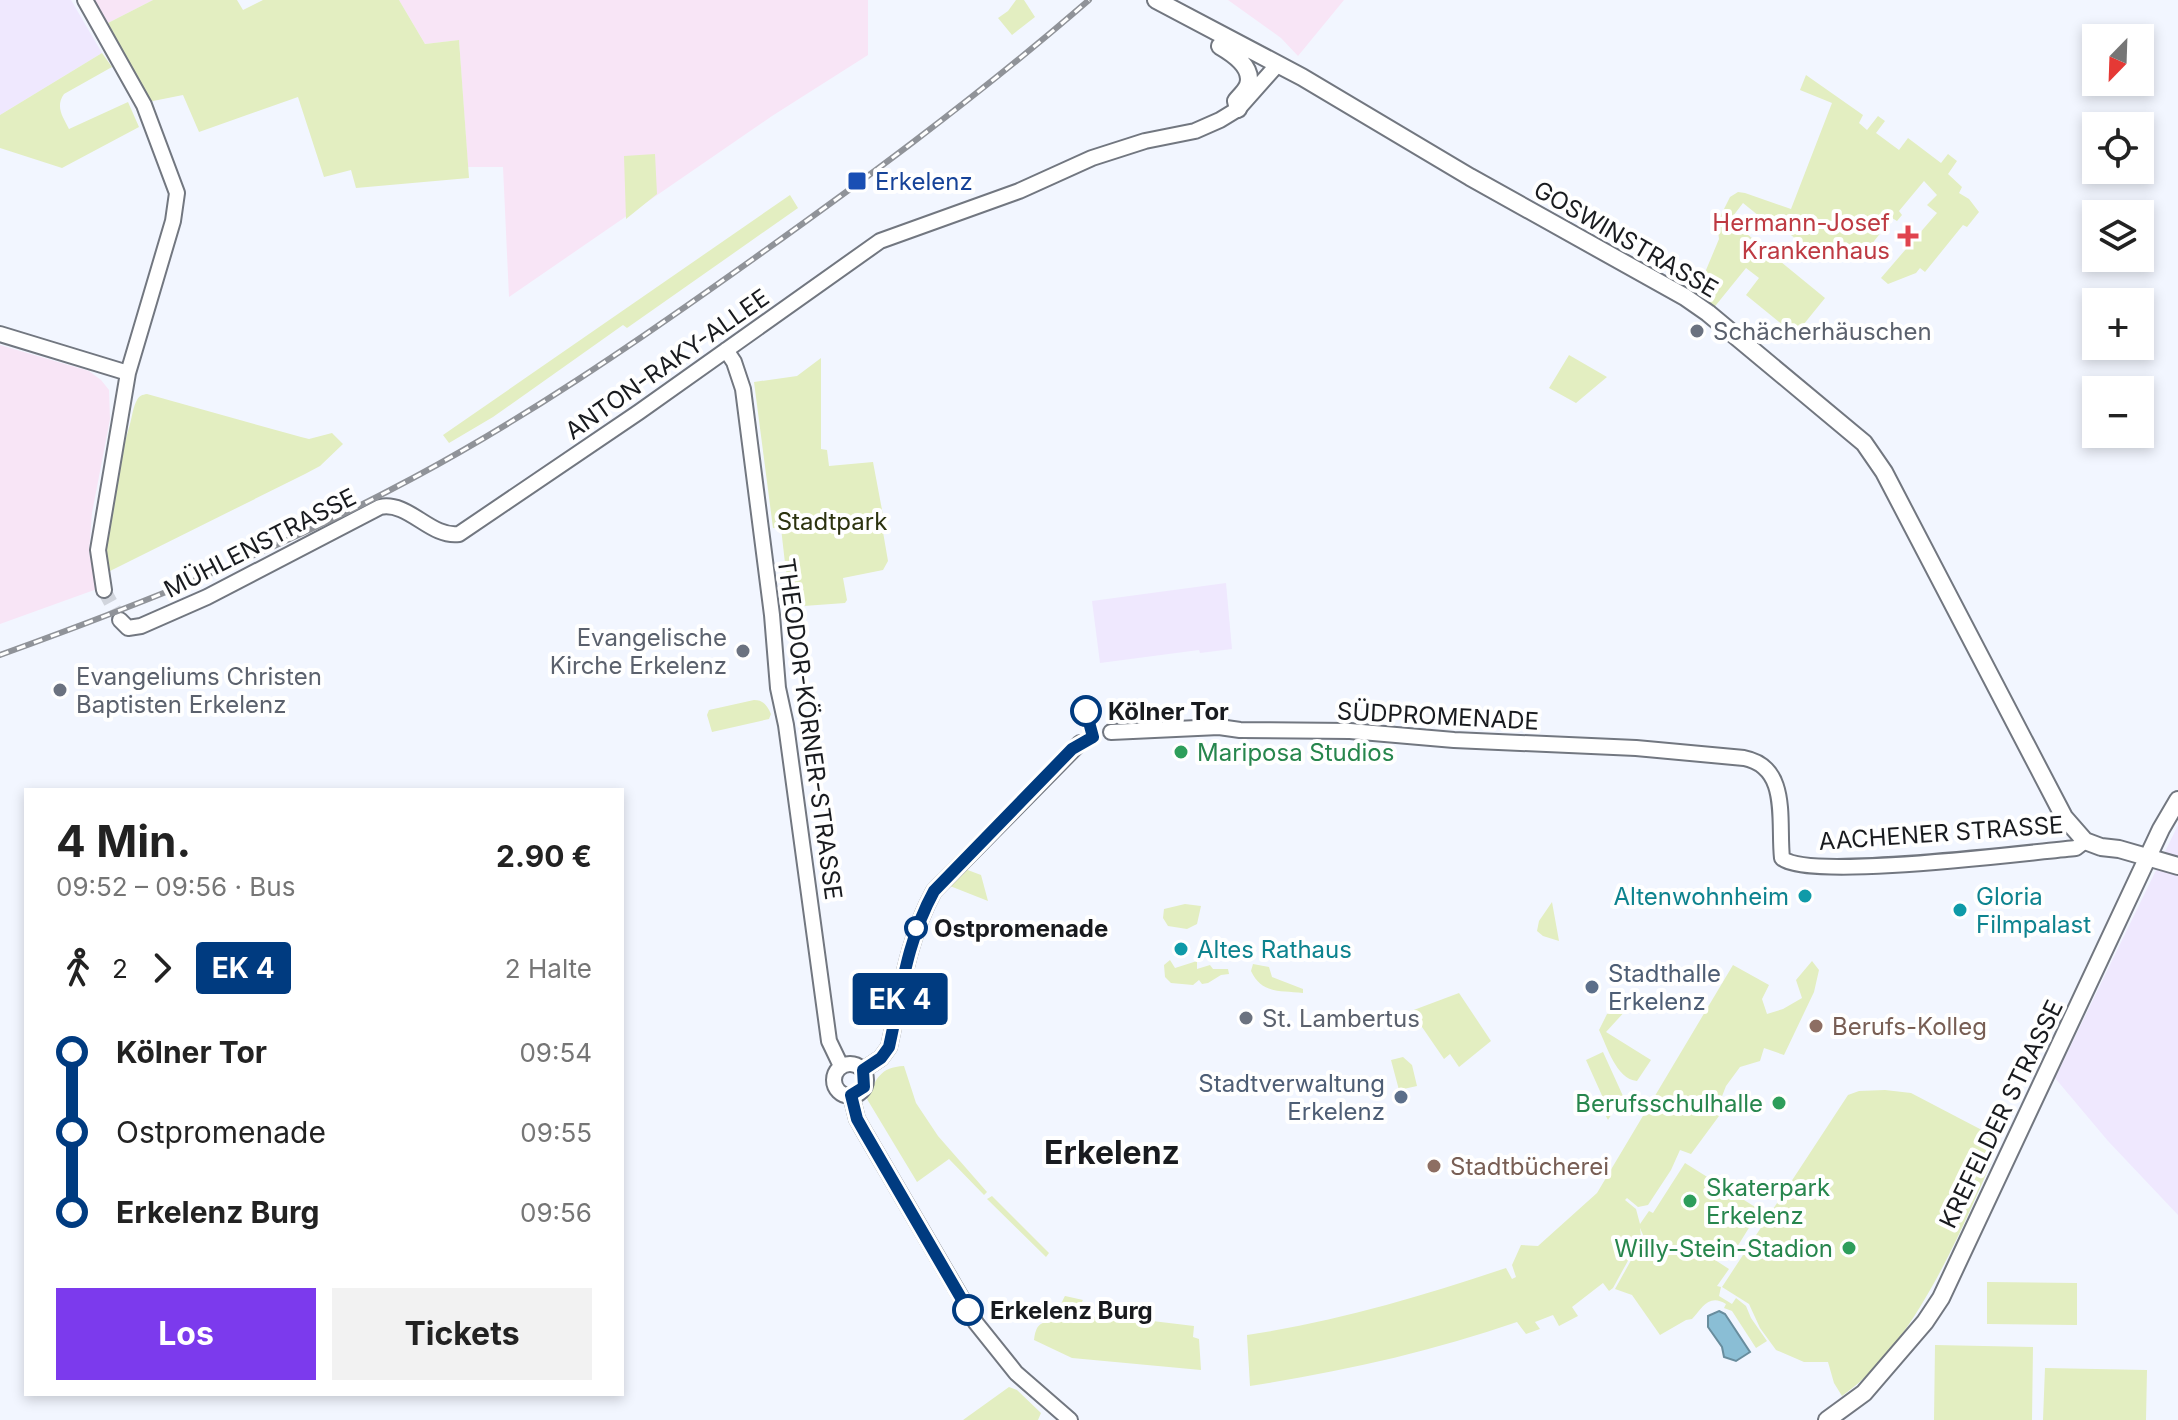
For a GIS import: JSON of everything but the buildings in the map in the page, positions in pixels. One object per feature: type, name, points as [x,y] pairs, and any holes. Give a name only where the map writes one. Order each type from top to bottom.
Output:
[{"type":"main road","name":"GOSWINSTRASSE","points":[[1162,4],[1278,64],[1483,185],[1685,297],[1864,443],[1884,472],[2064,817],[2085,841]]},
{"type":"main road","points":[[1162,4],[1172,17],[1235,55],[1245,68],[1248,86],[1236,101],[1238,109]]},
{"type":"main road","name":"KREFELDER STRASSE","points":[[1827,1420],[1864,1393],[1925,1322],[1941,1298],[2148,857],[2178,800]]},
{"type":"main road","name":"AACHENER STRASSE","points":[[2085,841],[2178,866]]},
{"type":"street","points":[[85,0],[144,105],[177,193],[175,210],[128,373],[98,550],[104,590]]},
{"type":"street","points":[[1238,109],[1278,64]]},
{"type":"street","name":"ANTON-RAKY-ALLEE","points":[[465,530],[880,241],[1019,191],[1066,168],[1145,141],[1195,131],[1238,109]]},
{"type":"street","points":[[0,334],[128,373]]},
{"type":"street","name":"THEODOR-KÖRNER-STRASSE","points":[[726,350],[734,362],[743,389],[772,615],[778,688],[789,740],[828,1034],[831,1049],[841,1066]]},
{"type":"street","name":"MÜHLENSTRASSE","points":[[120,620],[128,628],[141,626],[207,597],[380,507],[395,507],[452,535],[465,530]]},
{"type":"street","name":"SÜDPROMENADE","points":[[1111,732],[1219,727],[1350,731],[1457,740],[1636,748],[1744,758],[1761,763],[1771,772],[1777,792],[1782,858]]},
{"type":"street","points":[[863,1070],[887,1052],[904,967],[918,921],[934,891],[1080,743]]},
{"type":"street","name":"AACHENER STRASSE","points":[[1782,858],[1795,864],[1854,867],[2076,848],[2085,841]]},
{"type":"street","points":[[851,1064],[863,1070],[864,1087],[851,1095],[841,1093],[835,1085],[835,1074],[841,1066],[851,1064]]},
{"type":"street","points":[[851,1095],[857,1119],[970,1313],[1016,1373],[1070,1420]]},
{"type":"shaded area","points":[[0,0],[71,0],[102,53],[0,115]]},
{"type":"shaded area","points":[[94,0],[153,0],[108,23]]},
{"type":"shaded area","points":[[399,0],[868,0],[868,55],[772,116],[509,297],[503,167],[468,167],[459,40],[425,44]]},
{"type":"shaded area","points":[[1228,0],[1344,0],[1298,56],[1281,38]]},
{"type":"shaded area","points":[[0,345],[89,371],[109,390],[110,419],[92,513],[89,552],[97,589],[0,624]]},
{"type":"shaded area","points":[[1226,583],[1232,649],[1200,653],[1199,650],[1100,663],[1092,601]]},
{"type":"shaded area","points":[[2178,825],[2178,1215],[2108,1141],[2055,1078]]},
{"type":"green space","points":[[153,0],[237,0],[243,10],[263,0],[399,0],[425,44],[459,40],[469,178],[356,188],[351,170],[324,177],[298,97],[199,132],[183,95],[148,102],[108,23]]},
{"type":"green space","points":[[1016,0],[1024,0],[1035,17],[1012,35],[998,18]]},
{"type":"green space","points":[[102,53],[112,67],[64,94],[60,108],[64,120],[69,129],[128,102],[139,127],[62,168],[0,148],[0,115]]},
{"type":"green space","points":[[1806,75],[1863,115],[1859,123],[1867,130],[1878,116],[1885,121],[1876,133],[1899,150],[1908,138],[1941,163],[1948,154],[1957,161],[1948,174],[1962,187],[1959,193],[1969,199],[1979,212],[1967,227],[1963,225],[1925,272],[1920,268],[1916,273],[1888,284],[1881,278],[1937,213],[1927,205],[1937,195],[1924,181],[1899,211],[1902,215],[1897,221],[1892,218],[1868,249],[1871,252],[1868,256],[1863,252],[1856,261],[1843,250],[1827,251],[1821,260],[1779,225],[1775,229],[1743,203],[1730,220],[1825,298],[1795,335],[1746,295],[1759,278],[1746,268],[1712,310],[1697,299],[1696,294],[1719,239],[1717,223],[1730,197],[1738,192],[1745,193],[1791,209],[1832,103],[1800,90]]},
{"type":"green space","points":[[655,154],[657,194],[626,219],[624,156]]},
{"type":"green space","points":[[790,195],[798,208],[627,328],[623,325],[493,417],[449,443],[443,435]]},
{"type":"green space","points":[[1569,355],[1607,377],[1576,403],[1549,388]]},
{"type":"green space","name":"Stadtpark","points":[[821,358],[821,449],[827,450],[829,466],[873,462],[886,531],[883,532],[888,561],[883,570],[843,578],[845,603],[790,607],[781,528],[773,528],[754,382],[797,376]]},
{"type":"green space","points":[[147,394],[309,439],[332,433],[343,444],[320,466],[108,572],[106,536],[115,478],[134,406],[139,397]]},
{"type":"green space","points":[[754,700],[766,706],[771,714],[769,719],[712,732],[707,715],[709,710]]},
{"type":"green space","points":[[965,869],[981,875],[988,901],[950,886]]},
{"type":"green space","points":[[1552,902],[1559,941],[1537,931],[1539,921]]},
{"type":"green space","points":[[1185,904],[1201,906],[1197,924],[1187,929],[1168,926],[1163,918],[1164,909]]},
{"type":"green space","points":[[1170,960],[1175,968],[1197,961],[1197,969],[1210,965],[1213,969],[1228,969],[1229,974],[1202,984],[1199,980],[1193,985],[1171,983],[1165,977],[1164,965]]},
{"type":"green space","points":[[1812,961],[1819,970],[1814,992],[1784,1055],[1764,1048],[1760,1061],[1740,1067],[1726,1086],[1719,1104],[1719,1116],[1691,1154],[1680,1150],[1648,1205],[1638,1207],[1627,1198],[1625,1200],[1636,1209],[1640,1224],[1649,1211],[1653,1213],[1685,1163],[1760,1210],[1729,1260],[1706,1246],[1712,1251],[1712,1258],[1729,1269],[1717,1286],[1721,1287],[1719,1296],[1732,1304],[1736,1298],[1746,1306],[1767,1341],[1756,1348],[1732,1311],[1724,1308],[1726,1304],[1715,1300],[1706,1303],[1692,1319],[1660,1335],[1632,1295],[1615,1289],[1644,1237],[1640,1228],[1641,1237],[1613,1288],[1609,1291],[1603,1283],[1572,1307],[1578,1316],[1559,1326],[1553,1315],[1535,1322],[1540,1329],[1526,1334],[1517,1322],[1385,1360],[1250,1386],[1247,1335],[1378,1307],[1506,1268],[1512,1279],[1516,1277],[1512,1265],[1521,1245],[1538,1246],[1597,1193],[1733,965],[1769,985],[1762,999],[1767,1014],[1802,998],[1796,980]]},
{"type":"green space","points":[[1253,964],[1269,967],[1272,977],[1303,989],[1303,993],[1279,991],[1260,984],[1251,971]]},
{"type":"green space","points":[[1459,993],[1491,1041],[1459,1067],[1450,1054],[1444,1059],[1411,1011]]},
{"type":"green space","points":[[1638,997],[1606,1032],[1651,1060],[1637,1081],[1618,1068],[1599,1030],[1607,1014]]},
{"type":"green space","points":[[1603,1052],[1623,1096],[1608,1120],[1599,1103],[1604,1100],[1586,1060]]},
{"type":"green space","points":[[1403,1057],[1412,1065],[1417,1086],[1399,1090],[1391,1060]]},
{"type":"green space","points":[[904,1066],[916,1103],[938,1136],[987,1192],[984,1195],[949,1159],[917,1182],[867,1099],[880,1075],[889,1069]]},
{"type":"green space","name":"Willy-Stein-Stadion","points":[[1859,1091],[1911,1093],[2001,1140],[1955,1243],[1916,1314],[1869,1373],[1842,1396],[1834,1383],[1828,1362],[1804,1362],[1776,1350],[1760,1328],[1749,1304],[1722,1287],[1848,1095]]},
{"type":"green space","points":[[992,1196],[1049,1253],[1046,1257],[987,1199]]},
{"type":"green space","points":[[1987,1282],[2077,1283],[2077,1325],[1987,1324]]},
{"type":"green space","points":[[1065,1296],[1083,1300],[1079,1307],[1098,1319],[1107,1305],[1131,1316],[1137,1324],[1144,1320],[1194,1326],[1193,1337],[1199,1339],[1201,1370],[1072,1358],[1034,1340],[1039,1325],[1055,1315]]},
{"type":"green space","points":[[1935,1345],[2033,1347],[2032,1420],[1934,1420]]},
{"type":"green space","points":[[2045,1368],[2147,1370],[2146,1420],[2043,1420]]},
{"type":"green space","points":[[1009,1387],[1017,1390],[1041,1413],[1038,1420],[963,1420]]},
{"type":"water","points":[[1719,1311],[1725,1314],[1750,1352],[1736,1361],[1724,1357],[1722,1347],[1708,1327],[1708,1316]]},
{"type":"tunnel","points":[[104,590],[120,620]]},
{"type":"railway","points":[[0,655],[261,552],[363,504],[496,431],[615,355],[824,208],[914,142],[1089,0]]},
{"type":"bus line","points":[[968,1310],[857,1119],[851,1095],[864,1087],[863,1070],[887,1052],[904,967],[918,921],[934,891],[1072,749],[1093,737],[1086,711]]},
{"type":"place","name":"Erkelenz","points":[[857,181]]},
{"type":"place","name":"Hermann-Josef Krankenhaus","points":[[1908,236]]},
{"type":"place","name":"Schächerhäuschen","points":[[1697,331]]},
{"type":"place","name":"Evangelische Kirche Erkelenz","points":[[743,651]]},
{"type":"place","name":"Evangeliums Christen Baptisten Erkelenz","points":[[60,690]]},
{"type":"place","name":"Kölner Tor","points":[[1086,711]]},
{"type":"place","name":"Mariposa Studios","points":[[1181,752]]},
{"type":"place","name":"Altenwohnheim","points":[[1805,896]]},
{"type":"place","name":"Gloria Filmpalast","points":[[1960,910]]},
{"type":"place","name":"Ostpromenade","points":[[916,928]]},
{"type":"place","name":"Altes Rathaus","points":[[1181,949]]},
{"type":"place","name":"Stadthalle Erkelenz","points":[[1592,987]]},
{"type":"place","name":"St. Lambertus","points":[[1246,1018]]},
{"type":"place","name":"Berufs-Kolleg","points":[[1816,1026]]},
{"type":"place","name":"Stadtverwaltung Erkelenz","points":[[1401,1097]]},
{"type":"place","name":"Berufsschulhalle","points":[[1779,1103]]},
{"type":"place","name":"Stadtbücherei","points":[[1434,1166]]},
{"type":"place","name":"Skaterpark Erkelenz","points":[[1690,1201]]},
{"type":"place","name":"Willy-Stein-Stadion","points":[[1849,1248]]},
{"type":"place","name":"Erkelenz Burg","points":[[968,1310]]},
{"type":"district","name":"Erkelenz","points":[[1112,1152]]}]
